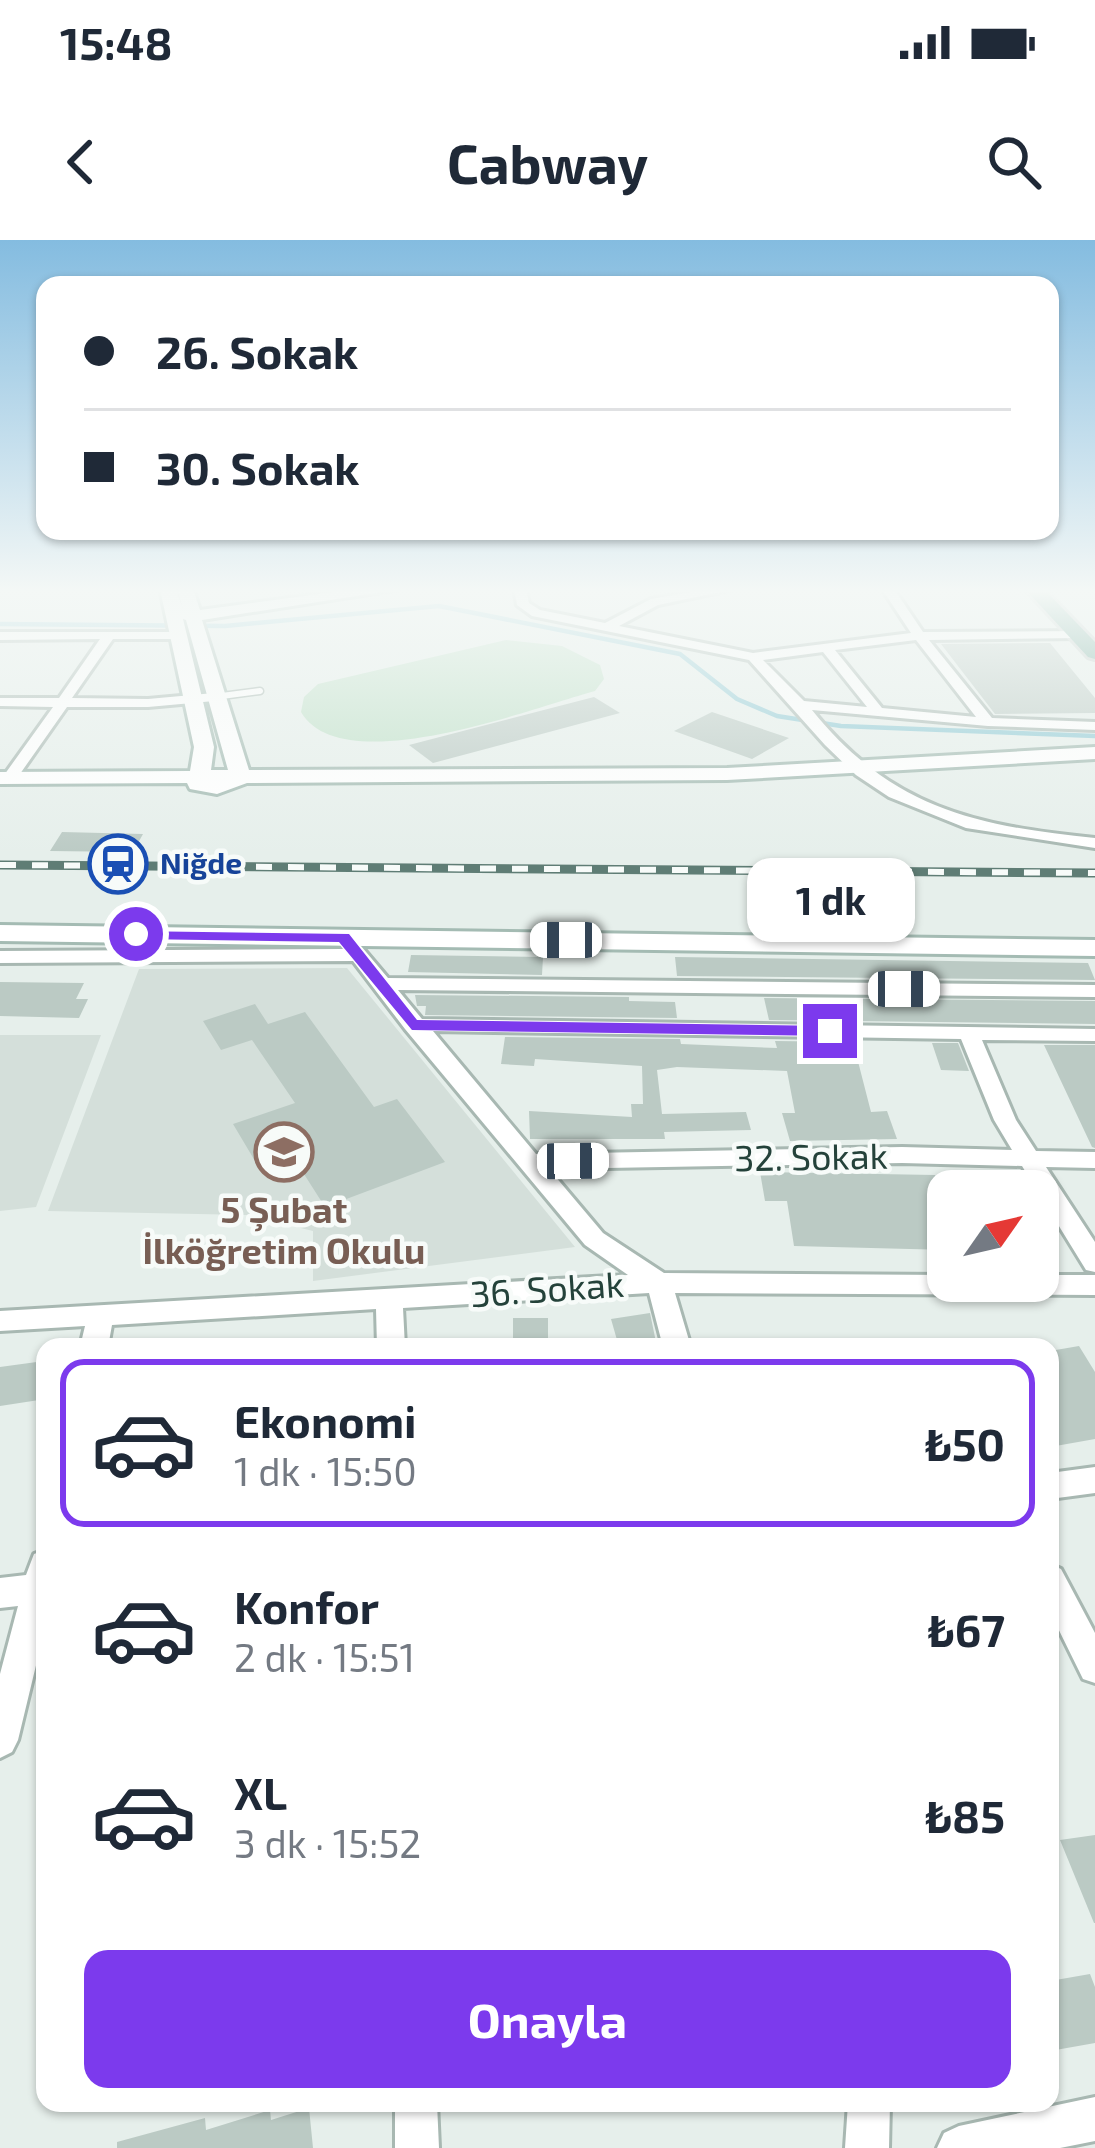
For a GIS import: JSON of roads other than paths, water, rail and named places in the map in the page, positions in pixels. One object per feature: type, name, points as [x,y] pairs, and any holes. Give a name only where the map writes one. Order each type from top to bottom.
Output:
[{"type":"main road","points":[[200,678],[208,783]]},
{"type":"main road","points":[[204,698],[242,778]]},
{"type":"main road","points":[[208,783],[242,778],[666,776],[1095,753]]},
{"type":"main road","points":[[3,781],[709,788],[826,778],[856,767]]},
{"type":"main road","points":[[0,933],[349,946],[1090,946]]},
{"type":"street","points":[[3,781],[79,678]]},
{"type":"street","points":[[774,678],[819,732],[886,793],[955,824],[1095,843]]},
{"type":"street","points":[[851,678],[878,712]]},
{"type":"street","points":[[952,678],[988,722]]},
{"type":"street","points":[[0,701],[204,698]]},
{"type":"street","points":[[800,705],[988,722],[1095,726]]},
{"type":"street","points":[[0,957],[349,946],[594,1239],[659,1282],[675,1338]]},
{"type":"street","points":[[380,984],[1095,991]]},
{"type":"street","points":[[412,1025],[1093,1039]]},
{"type":"street","points":[[969,1034],[1005,1120],[1095,1263]]},
{"type":"street","name":"32. Sokak","points":[[526,1162],[1027,1156],[1095,1160]]},
{"type":"street","name":"36. Sokak","points":[[0,1321],[659,1282],[1095,1286]]},
{"type":"street","points":[[389,1299],[391,1338]]},
{"type":"street","points":[[96,1338],[101,1314]]},
{"type":"street","points":[[1059,1485],[1095,1480]]},
{"type":"street","points":[[0,1593],[36,1578]]},
{"type":"street","points":[[1059,1597],[1095,1667]]},
{"type":"street","points":[[0,1740],[36,1599]]},
{"type":"street","points":[[416,2112],[418,2148]]},
{"type":"street","points":[[866,2148],[868,2112]]},
{"type":"street","points":[[959,2148],[1095,2119]]},
{"type":"lane","points":[[204,698],[260,691]]},
{"type":"waterway","points":[[710,678],[737,699],[777,716],[841,726],[1095,736]]},
{"type":"railway","points":[[0,865],[1095,873]]},
{"type":"place","name":"Niğde","points":[[118,864]]},
{"type":"place","name":"5 Şubat İlköğretim Okulu","points":[[284,1152]]}]
